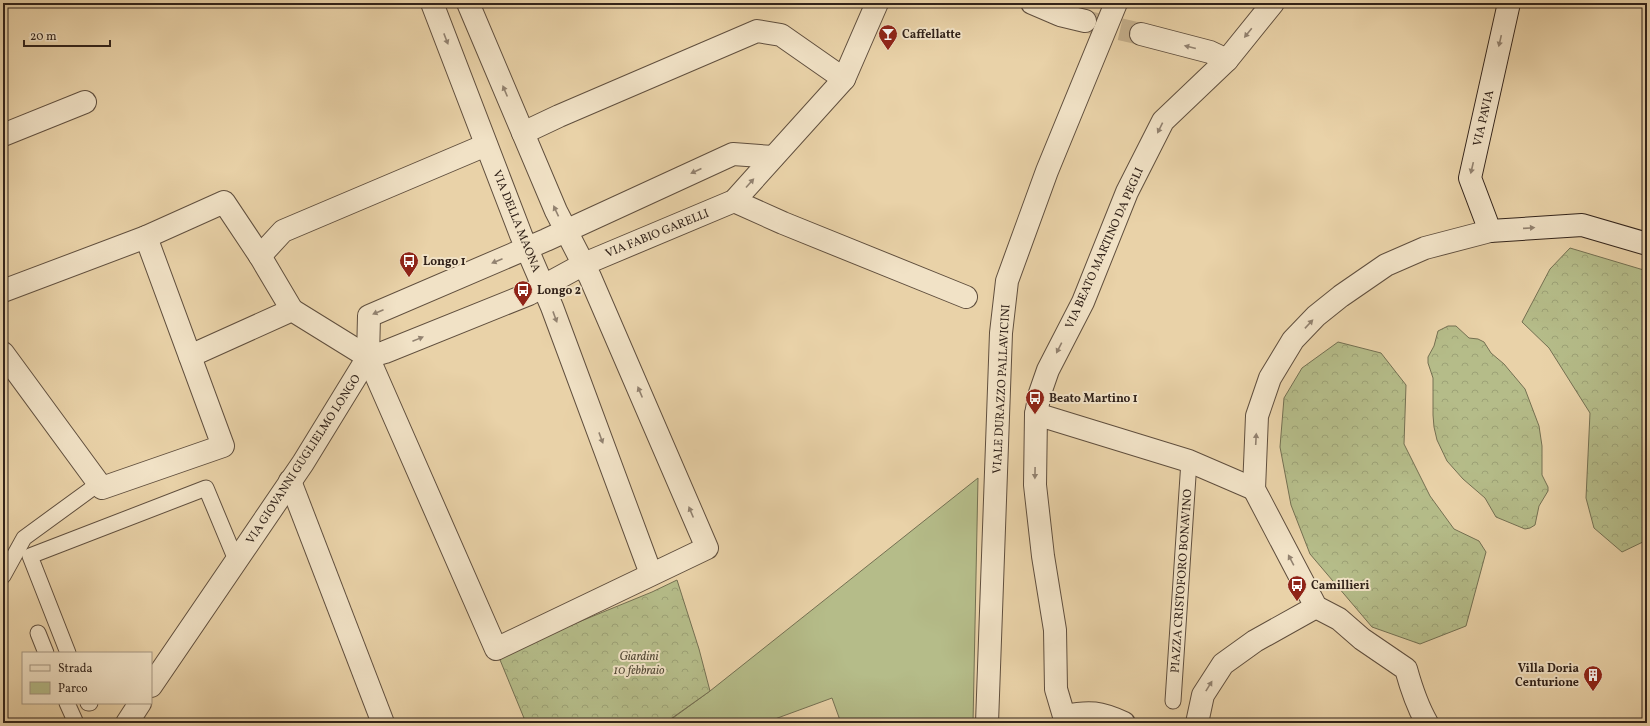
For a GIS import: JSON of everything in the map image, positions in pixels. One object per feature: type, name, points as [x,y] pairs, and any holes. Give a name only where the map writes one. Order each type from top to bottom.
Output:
[{"type":"street","name":"VIA DELLA MAONA","points":[[432,3],[486,145],[536,244],[536,290],[651,574]]},
{"type":"street","points":[[468,3],[556,211],[566,230],[584,264],[707,548],[496,649],[368,357],[368,316],[536,244],[566,230],[733,154],[774,157]]},
{"type":"street","name":"VIA FABIO GARELLI","points":[[536,290],[584,264],[734,201],[844,79],[877,3]]},
{"type":"street","points":[[1032,3],[1060,15],[1085,21]]},
{"type":"street","name":"VIALE DURAZZO PALLAVICINI","points":[[987,723],[1001,333],[1007,281],[1047,171],[1116,3]]},
{"type":"street","name":"VIA BEATO MARTINO DA PEGLI","points":[[1061,719],[1056,690],[1055,630],[1043,556],[1035,485],[1036,414],[1040,393],[1048,370],[1083,302],[1127,192],[1163,121],[1227,60],[1273,3]]},
{"type":"street","name":"VIA PAVIA","points":[[1490,232],[1470,178],[1509,3]]},
{"type":"street","points":[[523,133],[757,31],[781,35],[844,79]]},
{"type":"street","points":[[1142,34],[1210,52],[1227,60]]},
{"type":"street","points":[[3,135],[85,102]]},
{"type":"street","points":[[260,256],[283,231],[486,145]]},
{"type":"street","points":[[734,201],[783,223],[966,297]]},
{"type":"street","points":[[3,291],[146,237],[224,202],[260,256],[292,310],[368,357],[385,352],[536,290]]},
{"type":"street","points":[[1427,723],[1417,701],[1406,669],[1362,639],[1339,619],[1316,607],[1254,489],[1257,416],[1270,378],[1294,340],[1316,316],[1341,296],[1386,265],[1425,248],[1490,232],[1582,225],[1647,244]]},
{"type":"street","points":[[3,353],[102,488],[223,446],[146,237]]},
{"type":"street","points":[[190,356],[292,310]]},
{"type":"street","name":"VIA GIOVANNI GUGLIELMO LONGO","points":[[152,685],[290,481],[368,357]]},
{"type":"street","points":[[1036,414],[1189,461],[1254,489]]},
{"type":"street","points":[[290,481],[383,723]]},
{"type":"street","points":[[1197,723],[1203,695],[1223,664],[1255,641],[1316,607]]},
{"type":"street","points":[[1061,719],[1081,712],[1104,714],[1124,723]]},
{"type":"lane","name":"PIAZZA CRISTOFORO BONAVINO","points":[[1173,701],[1189,461]]},
{"type":"lane","points":[[3,576],[24,538],[98,484]]},
{"type":"lane","name":"VIA GIOVANNI GUGLIELMO LONGO","points":[[68,652],[30,556],[206,488],[236,560]]},
{"type":"lane","points":[[38,633],[46,652]]},
{"type":"lane","points":[[67,704],[76,723]]},
{"type":"green space","points":[[1570,248],[1647,271],[1647,540],[1622,552],[1594,528],[1586,498],[1590,413],[1549,348],[1522,322],[1550,269]]},
{"type":"green space","points":[[1448,326],[1456,326],[1469,338],[1478,339],[1484,342],[1491,353],[1504,364],[1525,389],[1539,426],[1542,446],[1542,475],[1548,487],[1548,491],[1539,506],[1535,525],[1530,528],[1525,529],[1496,517],[1485,498],[1463,479],[1447,461],[1437,440],[1433,415],[1433,378],[1428,363],[1428,357],[1434,346],[1438,331]]},
{"type":"green space","points":[[1338,342],[1381,353],[1406,385],[1404,444],[1430,496],[1454,529],[1479,541],[1486,552],[1466,626],[1420,644],[1372,627],[1310,554],[1291,505],[1280,447],[1284,398],[1302,368]]},
{"type":"green space","points":[[978,478],[973,723],[841,723],[832,698],[764,723],[666,723],[710,691]]},
{"type":"green space","name":"Giardini 10 febbraio","points":[[677,580],[699,649],[710,691],[665,723],[526,723],[498,655],[652,592]]},
{"type":"tunnel","points":[[1088,22],[1141,34]]},
{"type":"place","name":"Caffellatte","points":[[888,51]]},
{"type":"place","name":"Longo 1","points":[[409,278]]},
{"type":"place","name":"Longo 2","points":[[523,307]]},
{"type":"place","name":"Beato Martino 1","points":[[1035,415]]},
{"type":"place","name":"Camillieri","points":[[1297,602]]},
{"type":"place","name":"Villa Doria Centurione","points":[[1593,692]]}]
